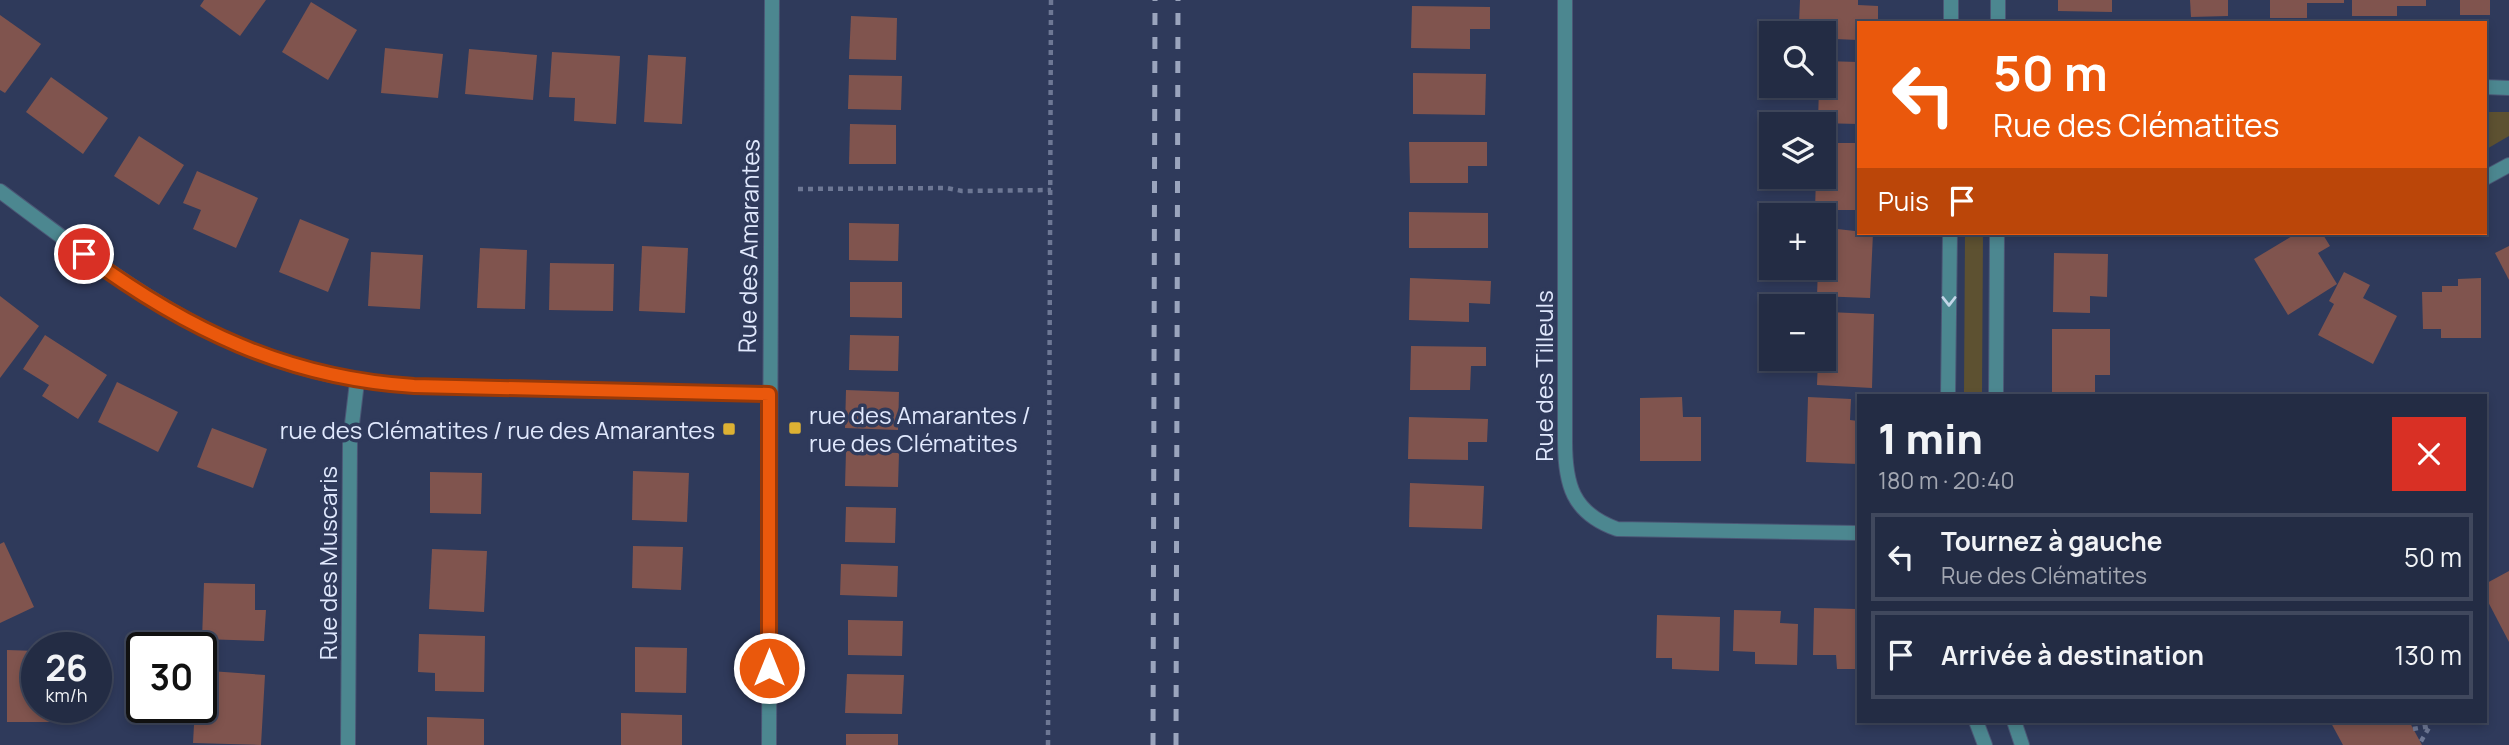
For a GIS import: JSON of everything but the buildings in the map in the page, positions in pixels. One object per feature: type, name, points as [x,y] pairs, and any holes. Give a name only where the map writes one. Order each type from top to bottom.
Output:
[{"type":"street","name":"Rue des Amarantes","points":[[769,745],[772,0]]},
{"type":"street","name":"Rue des Tilleuls","points":[[1565,0],[1565,441],[1566,479],[1571,491],[1584,509],[1598,521],[1617,529],[1857,533]]},
{"type":"street","points":[[1951,0],[1951,21]]},
{"type":"street","points":[[1998,0],[1998,21]]},
{"type":"street","points":[[2487,88],[2509,88]]},
{"type":"street","points":[[2487,176],[2509,165]]},
{"type":"street","points":[[0,191],[125,284],[195,326],[272,360],[357,382],[414,386],[769,394]]},
{"type":"street","points":[[1948,394],[1950,235]]},
{"type":"street","points":[[1996,394],[1997,235]]},
{"type":"street","name":"Rue des Muscaris","points":[[348,745],[350,442],[357,382]]},
{"type":"street","points":[[1977,723],[1985,745]]},
{"type":"street","points":[[2015,723],[2022,745]]},
{"type":"path","points":[[1048,745],[1051,0]]},
{"type":"path","points":[[798,189],[1051,190]]},
{"type":"path","points":[[2413,729],[2430,726],[2420,743]]},
{"type":"shaded area","points":[[2487,112],[2509,112],[2509,136],[2487,149]]},
{"type":"shaded area","points":[[1965,235],[1983,235],[1982,394],[1964,394]]},
{"type":"railway","points":[[1153,745],[1155,0]]},
{"type":"railway","points":[[1176,745],[1178,0]]},
{"type":"place","name":"rue des Amarantes / rue des Clématites","points":[[795,428]]},
{"type":"place","name":"rue des Clématites / rue des Amarantes","points":[[729,429]]},
{"type":"route","points":[[84,254],[144,296],[195,326],[272,360],[357,382],[414,386],[769,394],[769,668]]}]
